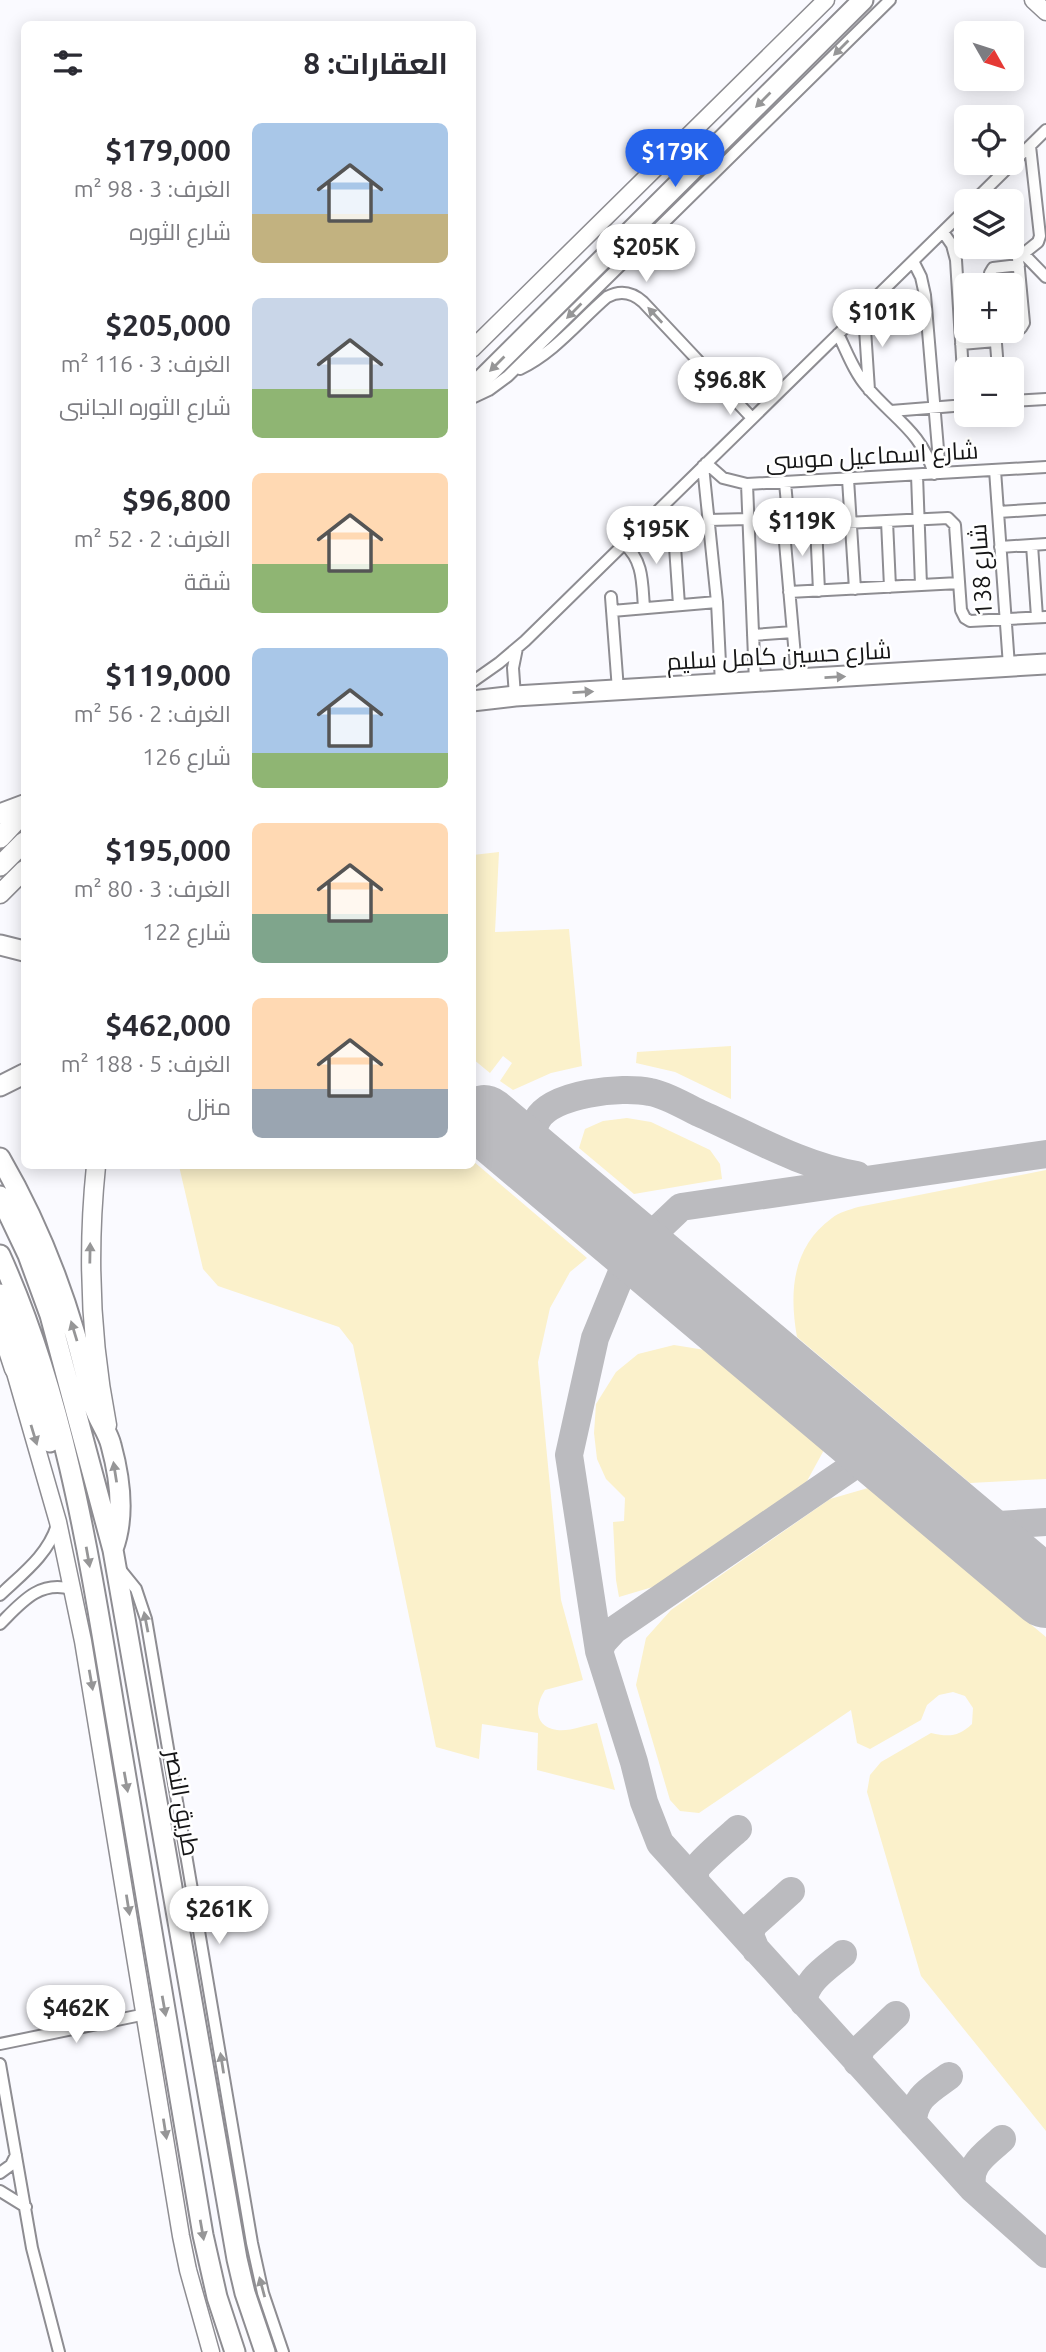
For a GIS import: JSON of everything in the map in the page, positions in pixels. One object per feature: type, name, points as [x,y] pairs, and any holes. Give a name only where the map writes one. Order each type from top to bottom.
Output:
[{"type":"highway","points":[[476,385],[863,0]]},
{"type":"highway","name":"شارع حسين كامل سليم","points":[[476,701],[1046,664]]},
{"type":"highway","points":[[1,830],[21,808]]},
{"type":"highway","points":[[1,830],[21,814]]},
{"type":"highway","points":[[0,866],[21,845]]},
{"type":"highway","points":[[0,945],[21,950]]},
{"type":"highway","points":[[0,1086],[21,1076]]},
{"type":"highway","points":[[0,1158],[55,1273],[94,1406],[110,1442],[121,1509],[114,1557]]},
{"type":"highway","name":"طريق النصر","points":[[0,1196],[36,1275],[59,1346],[114,1557],[237,2259],[245,2293],[273,2350]]},
{"type":"highway","points":[[0,1255],[15,1287],[24,1366]]},
{"type":"highway","points":[[0,1294],[24,1366]]},
{"type":"highway","name":"طريق النصر","points":[[24,1366],[76,1490],[93,1640],[203,2235],[217,2297],[235,2352]]},
{"type":"main road","points":[[0,894],[21,873]]},
{"type":"main road","points":[[96,1169],[90,1237],[91,1300],[110,1442]]},
{"type":"main road","points":[[0,1326],[24,1366]]},
{"type":"street","points":[[476,345],[826,0]]},
{"type":"street","points":[[476,396],[494,387],[512,372],[890,0]]},
{"type":"street","points":[[1034,0],[1046,12]]},
{"type":"street","points":[[986,189],[1046,131]]},
{"type":"street","points":[[1024,248],[1040,239],[1042,216],[1030,146]]},
{"type":"street","points":[[476,679],[517,648],[954,221]]},
{"type":"street","points":[[943,232],[952,245],[956,260],[962,357]]},
{"type":"street","points":[[1024,257],[1046,277]]},
{"type":"street","points":[[990,273],[993,268],[1007,259]]},
{"type":"street","points":[[913,261],[921,277],[925,295],[935,407],[937,474]]},
{"type":"street","points":[[512,372],[547,353],[607,298],[617,293],[627,293],[643,302],[752,418]]},
{"type":"street","points":[[869,390],[865,326],[870,303]]},
{"type":"street","points":[[838,334],[854,368],[869,390],[919,440],[937,474]]},
{"type":"street","points":[[1024,400],[1046,398]]},
{"type":"street","points":[[891,411],[954,406]]},
{"type":"street","points":[[705,465],[722,684]]},
{"type":"street","name":"شارع اسماعيل موسى","points":[[705,465],[723,478],[747,484],[1046,467]]},
{"type":"street","name":"شارع 138","points":[[995,470],[1009,666]]},
{"type":"street","points":[[917,475],[921,585]]},
{"type":"street","points":[[848,479],[855,589]]},
{"type":"street","points":[[785,482],[788,514],[784,526],[797,679]]},
{"type":"street","points":[[747,484],[755,681]]},
{"type":"street","points":[[998,512],[1046,509]]},
{"type":"street","points":[[784,526],[946,518],[953,521],[961,610],[965,618],[971,621],[1042,617],[1032,545]]},
{"type":"street","points":[[709,520],[748,519]]},
{"type":"street","points":[[887,521],[890,587]]},
{"type":"street","points":[[816,525],[819,590]]},
{"type":"street","points":[[674,532],[679,605]]},
{"type":"street","points":[[624,544],[639,565],[644,608]]},
{"type":"street","points":[[1000,547],[1046,544]]},
{"type":"street","points":[[789,592],[959,583]]},
{"type":"street","points":[[611,597],[618,690]]},
{"type":"street","points":[[612,611],[717,601]]},
{"type":"street","points":[[753,635],[793,632]]},
{"type":"street","points":[[515,696],[513,668],[517,648]]},
{"type":"street","points":[[24,1366],[71,1588],[93,1640],[146,2014],[188,2270],[211,2352]]},
{"type":"street","points":[[0,1595],[49,1545],[58,1522]]},
{"type":"street","points":[[0,1623],[39,1589],[55,1586],[71,1588]]},
{"type":"street","points":[[0,2044],[146,2014]]},
{"type":"street","points":[[0,2064],[32,2248],[59,2352]]},
{"type":"street","points":[[0,2173],[11,2165],[16,2155]]},
{"type":"street","points":[[0,2191],[26,2207]]},
{"type":"sand","points":[[499,852],[495,932],[569,929],[582,1066],[551,1073],[513,1090],[500,1081],[512,1063],[503,1056],[490,1073],[476,1061],[476,855]]},
{"type":"sand","points":[[731,1046],[731,1099],[675,1072],[636,1063],[637,1052]]},
{"type":"sand","points":[[627,1118],[651,1122],[710,1150],[720,1164],[722,1179],[634,1194],[579,1148],[585,1129],[603,1121]]},
{"type":"sand","points":[[476,1164],[587,1258],[570,1272],[550,1308],[538,1362],[561,1600],[583,1680],[545,1690],[539,1702],[538,1714],[544,1725],[557,1730],[597,1723],[615,1790],[537,1770],[538,1733],[482,1724],[479,1759],[436,1747],[353,1345],[339,1327],[218,1286],[203,1269],[180,1169],[476,1169]]},
{"type":"sand","points":[[1046,1170],[1046,1479],[970,1483],[797,1337],[793,1304],[796,1272],[809,1242],[832,1218],[841,1213],[858,1207]]},
{"type":"sand","points":[[674,1345],[705,1350],[824,1450],[807,1481],[779,1504],[656,1586],[619,1597],[613,1522],[624,1521],[625,1498],[606,1479],[597,1459],[594,1433],[596,1404],[616,1372],[638,1354]]},
{"type":"sand","points":[[868,1488],[1046,1637],[1046,2131],[921,1976],[867,1792],[870,1775],[881,1762],[931,1733],[953,1735],[972,1724],[973,1708],[965,1696],[953,1692],[939,1695],[927,1705],[921,1720],[870,1749],[857,1743],[851,1710],[699,1813],[680,1811],[670,1800],[636,1685],[646,1638],[671,1610],[830,1499]]},
{"type":"taxiway","points":[[534,1162],[533,1130],[545,1111],[557,1103],[589,1094],[638,1090],[669,1098],[797,1158],[857,1175]]},
{"type":"taxiway","points":[[665,1272],[653,1247],[661,1226],[681,1207],[1046,1154]]},
{"type":"taxiway","points":[[599,1651],[569,1455],[595,1338],[633,1245]]},
{"type":"taxiway","points":[[849,1469],[614,1630],[599,1651],[644,1802],[660,1843],[973,2189],[1046,2254]]},
{"type":"taxiway","points":[[967,1527],[1046,1522]]},
{"type":"taxiway","points":[[696,1883],[697,1867],[738,1829]]},
{"type":"taxiway","points":[[756,1950],[750,1935],[753,1925],[791,1891]]},
{"type":"taxiway","points":[[804,2003],[812,1982],[843,1954]]},
{"type":"taxiway","points":[[857,2062],[861,2048],[896,2015]]},
{"type":"taxiway","points":[[913,2123],[919,2101],[949,2076]]},
{"type":"taxiway","points":[[973,2189],[972,2173],[975,2167],[1002,2139]]},
{"type":"runway","points":[[484,1120],[1046,1593]]}]
